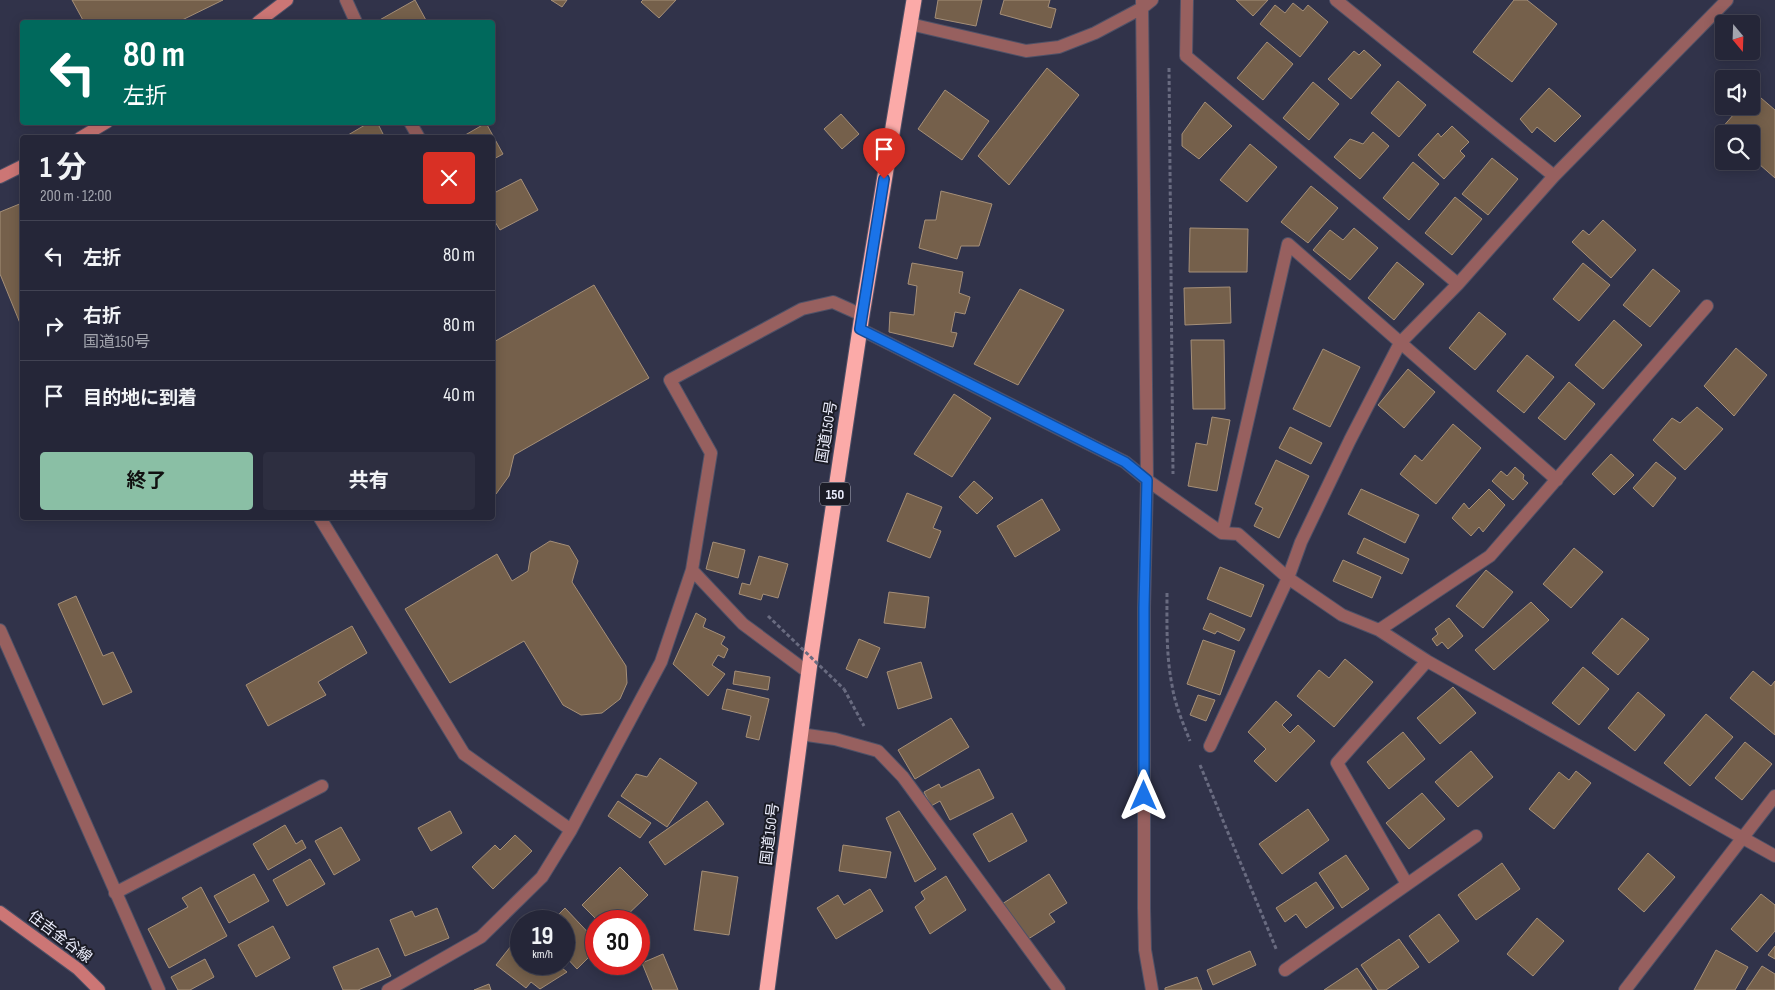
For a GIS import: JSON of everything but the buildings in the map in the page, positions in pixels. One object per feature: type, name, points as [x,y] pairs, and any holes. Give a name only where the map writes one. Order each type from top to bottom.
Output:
[{"type":"highway","name":"国道150号","points":[[767,990],[800,734],[861,322],[914,0]]},
{"type":"main road","points":[[261,20],[287,0]]},
{"type":"main road","points":[[85,135],[102,125]]},
{"type":"main road","points":[[0,177],[20,167]]},
{"type":"main road","name":"住吉金谷線","points":[[0,912],[78,969],[99,990]]},
{"type":"street","points":[[346,0],[355,20]]},
{"type":"street","points":[[1187,0],[1186,56],[1458,284]]},
{"type":"street","points":[[1336,0],[1554,176]]},
{"type":"street","points":[[1210,746],[1288,578],[1301,542],[1350,440],[1400,343],[1458,284],[1554,176],[1727,0]]},
{"type":"street","points":[[910,24],[1026,51],[1060,47],[1095,33],[1145,3]]},
{"type":"street","points":[[1145,3],[1147,480],[1144,608],[1144,908],[1145,950],[1152,990]]},
{"type":"street","points":[[1222,533],[1288,244],[1557,480]]},
{"type":"street","points":[[388,990],[481,937],[542,877],[571,830],[661,662],[692,570],[711,454],[670,380],[802,309],[833,302],[861,322],[1125,462],[1147,480],[1222,533],[1238,534],[1288,578],[1342,615],[1379,630],[1427,661],[1775,856]]},
{"type":"street","points":[[1379,630],[1490,556],[1707,306]]},
{"type":"street","points":[[321,520],[464,754],[571,830]]},
{"type":"street","points":[[692,570],[743,624],[809,673]]},
{"type":"street","points":[[0,630],[159,990]]},
{"type":"street","points":[[1408,884],[1336,763],[1427,661]]},
{"type":"street","points":[[800,734],[835,739],[878,751],[903,777],[1059,990]]},
{"type":"street","points":[[115,893],[322,786]]},
{"type":"street","points":[[1625,990],[1775,796]]},
{"type":"street","points":[[1285,970],[1476,836]]},
{"type":"path","points":[[768,616],[844,689],[878,751]]},
{"type":"route","points":[[884,179],[860,329],[1125,462],[1147,480],[1144,608],[1144,796]]}]
